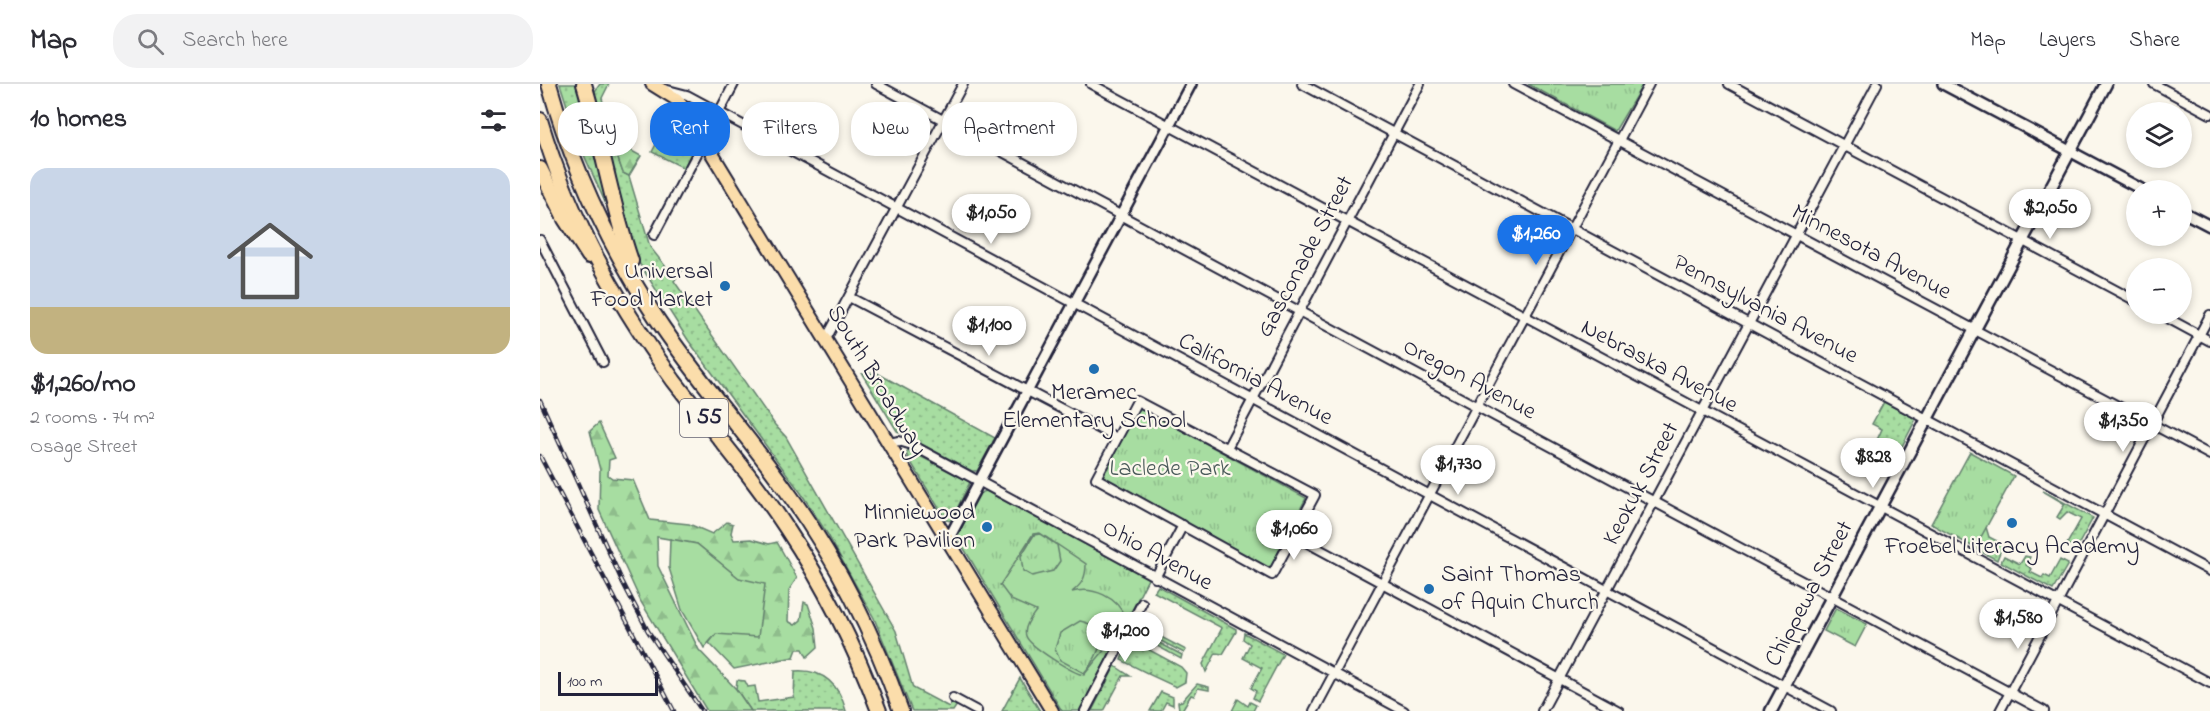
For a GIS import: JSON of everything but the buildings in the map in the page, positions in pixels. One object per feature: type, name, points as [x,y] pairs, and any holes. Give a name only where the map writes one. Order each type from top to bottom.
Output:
[{"type":"highway","name":"I 55","points":[[549,84],[563,129],[591,197],[642,294],[695,372],[770,468],[812,528],[866,624],[901,711]]},
{"type":"highway","points":[[589,88],[616,217],[642,294]]},
{"type":"highway","name":"I 55","points":[[540,120],[570,201],[614,289],[658,359],[765,497],[806,558],[841,621],[879,711]]},
{"type":"highway","points":[[540,169],[579,242],[614,289]]},
{"type":"main road","name":"Chippewa Street","points":[[1771,711],[2106,84]]},
{"type":"main road","name":"South Broadway","points":[[656,86],[679,102]]},
{"type":"main road","name":"South Broadway","points":[[714,156],[1052,711]]},
{"type":"street","points":[[725,102],[734,84]]},
{"type":"street","name":"Oregon Avenue","points":[[876,84],[942,119]]},
{"type":"street","points":[[953,102],[963,84]]},
{"type":"street","name":"Nebraska Avenue","points":[[1091,84],[2210,683]]},
{"type":"street","points":[[948,540],[1191,84]]},
{"type":"street","name":"Pennsylvania Avenue","points":[[1302,84],[2210,571]]},
{"type":"street","name":"Gasconade Street","points":[[1227,448],[1420,84]]},
{"type":"street","name":"Minnesota Avenue","points":[[1513,84],[2210,455]]},
{"type":"street","points":[[1314,711],[1649,84]]},
{"type":"street","points":[[1729,84],[2126,296]]},
{"type":"street","name":"Keokuk Street","points":[[1542,711],[1751,324],[1877,84]]},
{"type":"street","points":[[1943,84],[2126,181]]},
{"type":"street","points":[[2154,84],[2210,114]]},
{"type":"street","name":"California Avenue","points":[[656,86],[678,91],[698,102]]},
{"type":"street","name":"California Avenue","points":[[730,119],[1831,711]]},
{"type":"street","points":[[826,339],[942,122]]},
{"type":"street","points":[[654,235],[696,156]]},
{"type":"street","name":"Oregon Avenue","points":[[1010,156],[2044,711]]},
{"type":"street","points":[[2192,217],[2210,226]]},
{"type":"street","points":[[540,240],[603,362]]},
{"type":"street","points":[[849,297],[1117,438]]},
{"type":"street","points":[[2000,711],[2210,315]]},
{"type":"street","points":[[2179,324],[2210,341]]},
{"type":"street","points":[[1137,400],[1315,495],[1272,574],[1096,478],[1117,438],[1137,400]]},
{"type":"street","name":"Ohio Avenue","points":[[889,443],[895,441],[908,443],[1404,711]]},
{"type":"street","points":[[1155,578],[1183,525]]},
{"type":"street","points":[[1293,536],[1618,711]]},
{"type":"street","points":[[1085,711],[1143,603]]},
{"type":"street","points":[[953,698],[977,711]]},
{"type":"green space","points":[[560,84],[580,84],[584,102],[566,102]]},
{"type":"green space","points":[[600,84],[609,84],[602,98],[603,102],[595,102],[593,94]]},
{"type":"green space","points":[[1528,84],[1643,84],[1615,131]]},
{"type":"green space","points":[[584,156],[597,156],[612,218]]},
{"type":"green space","points":[[608,156],[617,156],[623,173],[629,176],[650,247],[670,272],[683,269],[674,281],[775,425],[786,437],[896,631],[913,688],[949,707],[952,702],[957,705],[953,711],[912,711],[874,618],[828,535],[801,493],[688,340],[632,252]]},
{"type":"green space","points":[[617,156],[641,156],[629,176],[623,173]]},
{"type":"green space","points":[[660,156],[690,156],[684,168]]},
{"type":"green space","points":[[877,373],[995,438],[977,471],[972,471],[897,431],[862,374]]},
{"type":"green space","points":[[1884,402],[1913,417],[1915,421],[1899,452],[1877,440],[1882,429],[1872,424]]},
{"type":"green space","name":"Laclede Park","points":[[1141,408],[1306,498],[1271,566],[1267,567],[1104,479],[1102,474],[1137,409]]},
{"type":"green space","points":[[599,423],[615,458],[609,460],[608,475],[612,478],[633,480],[650,520],[689,524],[712,534],[727,522],[733,524],[731,533],[734,540],[751,539],[769,544],[777,542],[797,578],[789,590],[788,621],[795,625],[801,620],[804,602],[808,604],[816,628],[818,647],[807,657],[803,649],[797,649],[794,657],[734,669],[709,643],[716,634],[739,579],[697,544],[657,537],[658,566],[699,650],[736,689],[751,711],[707,711],[641,602],[599,510],[600,470],[590,431]]},
{"type":"green space","points":[[908,450],[970,482],[951,521],[946,520],[906,454]]},
{"type":"green space","points":[[1970,452],[2014,476],[1975,548],[1931,524]]},
{"type":"green space","points":[[986,491],[1149,577],[1080,711],[1062,711],[957,537],[978,494]]},
{"type":"green space","points":[[2043,491],[2093,518],[2076,549],[2067,544],[2081,519],[2067,512],[2060,519],[2057,517],[2065,504]]},
{"type":"green space","points":[[1986,527],[1989,537],[2003,544],[1997,560],[1974,548]]},
{"type":"green space","points":[[1040,533],[1086,564],[1083,580],[1072,592],[1088,591],[1104,595],[1117,604],[1125,618],[1115,637],[1084,675],[1052,659],[1029,641],[1026,629],[1036,611],[1011,600],[1000,585],[1033,534]],"holes":[[[1040,534],[1057,545],[1060,561],[1053,571],[1032,576],[1023,571],[1021,556],[1034,535]],[[1080,621],[1091,625],[1100,636],[1098,651],[1084,673],[1060,660],[1055,649],[1060,633]]]},
{"type":"green space","points":[[670,539],[697,544],[739,578],[765,584],[758,637],[716,634],[704,648],[682,610],[669,568]]},
{"type":"green space","points":[[2004,556],[2020,564],[2025,556],[2030,557],[2026,565],[2032,569],[2030,572],[2042,578],[2044,575],[2050,578],[2060,560],[2068,564],[2053,590],[2001,562]]},
{"type":"green space","points":[[1158,586],[1236,629],[1223,654],[1216,653],[1206,672],[1203,664],[1222,628],[1154,592]]},
{"type":"green space","points":[[1836,608],[1867,624],[1855,647],[1824,631]]},
{"type":"green space","points":[[1142,627],[1186,650],[1184,653],[1136,628]]},
{"type":"green space","points":[[1135,630],[1182,655],[1181,659],[1135,634]]},
{"type":"green space","points":[[1244,633],[1283,654],[1258,701],[1253,698],[1256,691],[1251,688],[1262,668],[1243,658],[1250,644],[1243,639]]},
{"type":"green space","points":[[1131,640],[1181,667],[1186,673],[1185,682],[1176,687],[1121,660]]},
{"type":"green space","points":[[1115,666],[1130,676],[1123,676],[1104,711],[1092,711]]},
{"type":"green space","points":[[795,671],[814,673],[828,680],[839,693],[846,711],[751,711],[736,689],[737,680],[745,681],[748,687],[755,686],[758,702],[794,697]]},
{"type":"green space","points":[[1020,678],[1040,711],[1002,711]]},
{"type":"green space","points":[[1197,684],[1209,687],[1209,690],[1198,688],[1182,710],[1179,709],[1178,702],[1182,701]]},
{"type":"green space","points":[[1161,692],[1173,697],[1173,705],[1166,702],[1161,711],[1150,711]]},
{"type":"green space","points":[[1238,699],[1248,706],[1250,702],[1256,705],[1253,711],[1232,711]]},
{"type":"railway","points":[[540,400],[622,581],[648,631],[702,711]]},
{"type":"railway","points":[[540,456],[674,711]]},
{"type":"place","name":"Universal Food Market","points":[[725,286]]},
{"type":"place","name":"Meramec Elementary School","points":[[1094,369]]},
{"type":"place","name":"Froebel Literacy Academy","points":[[2012,523]]},
{"type":"place","name":"Minniewood Park Pavilion","points":[[987,527]]},
{"type":"place","name":"Saint Thomas of Aquin Church","points":[[1429,589]]}]
